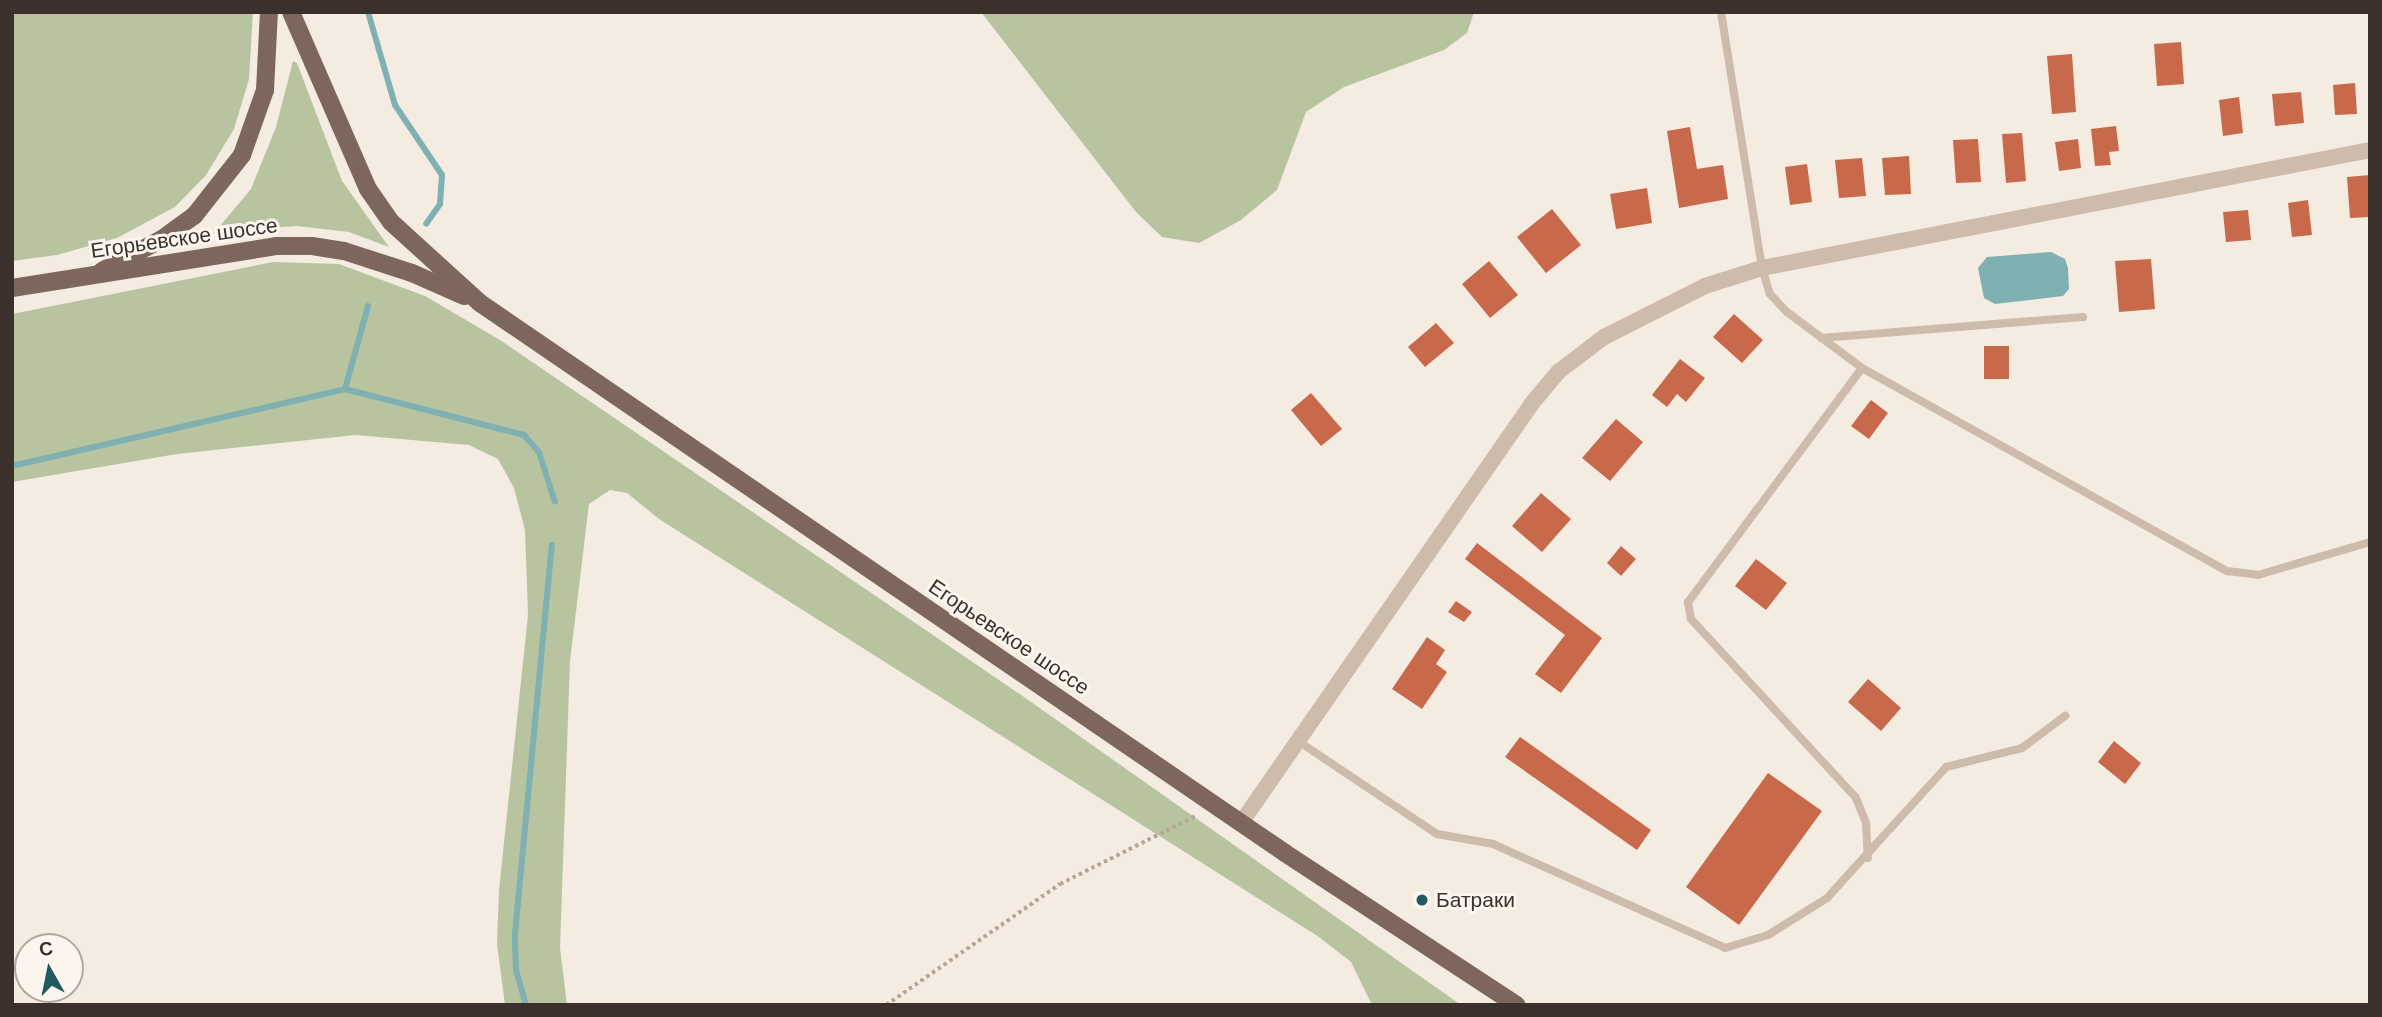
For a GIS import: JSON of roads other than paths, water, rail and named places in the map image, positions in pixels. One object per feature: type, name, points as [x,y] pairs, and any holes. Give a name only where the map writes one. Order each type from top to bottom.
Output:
[{"type":"main road","points":[[102,271],[162,239],[194,216],[242,155],[265,90],[269,12]]},
{"type":"main road","name":"Егорьевское шоссе","points":[[291,12],[368,189],[391,222],[480,303],[1241,823],[1516,1005]]},
{"type":"main road","name":"Егорьевское шоссе","points":[[12,288],[102,271],[127,273],[276,246],[312,246],[344,251],[412,273],[480,303]]},
{"type":"street","points":[[1241,823],[1532,402],[1558,372],[1604,337],[1705,286],[1762,268],[2370,150]]},
{"type":"lane","points":[[1721,12],[1762,268],[1770,293],[1821,338],[1862,368],[2227,571],[2258,575],[2370,542]]},
{"type":"lane","points":[[1821,338],[2084,317]]},
{"type":"lane","points":[[1862,368],[1688,602],[1691,619],[1856,798],[1866,823],[1868,858]]},
{"type":"lane","points":[[1298,741],[1437,834],[1493,844],[1725,948],[1768,935],[1827,898],[1868,858],[1946,767],[2022,748],[2065,716]]},
{"type":"water","points":[[2051,252],[2065,259],[2068,268],[2069,289],[2063,296],[1995,304],[1984,298],[1978,268],[1987,257]]},
{"type":"waterway","points":[[368,12],[395,105],[442,175],[440,204],[426,224]]},
{"type":"waterway","points":[[345,389],[368,306]]},
{"type":"waterway","points":[[12,466],[345,389],[524,435],[539,452],[555,502]]},
{"type":"waterway","points":[[526,1005],[516,970],[515,934],[552,545]]},
{"type":"place","name":"Батраки","points":[[1422,900]]}]
